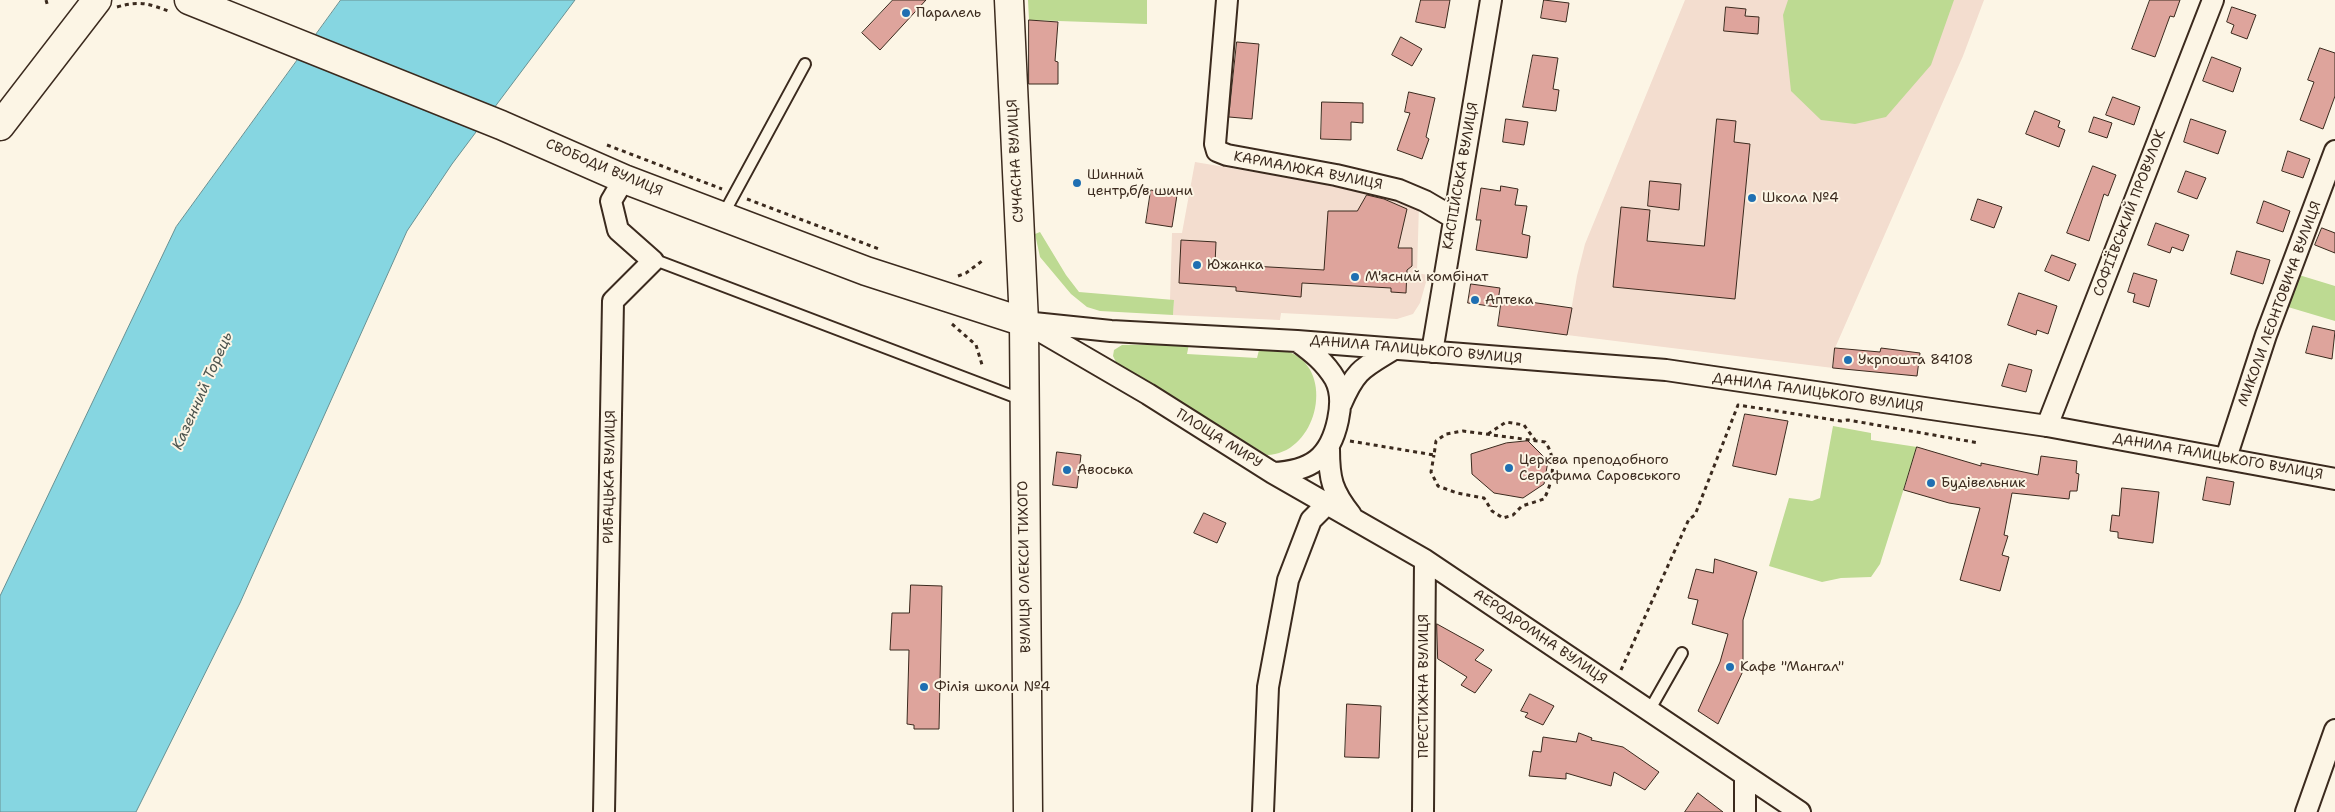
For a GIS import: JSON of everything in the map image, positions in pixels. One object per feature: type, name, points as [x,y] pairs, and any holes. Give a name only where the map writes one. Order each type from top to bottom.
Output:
[{"type":"main road","points":[[0,126],[97,0]]},
{"type":"main road","name":"СВОБОДИ ВУЛИЦЯ","points":[[189,0],[284,36],[501,125],[624,179],[730,201],[866,271],[1024,322]]},
{"type":"main road","name":"СУЧАСНА ВУЛИЦЯ","points":[[1009,0],[1024,322]]},
{"type":"main road","name":"ВУЛИЦЯ ОЛЕКСИ ТИХОГО","points":[[1024,322],[1028,812]]},
{"type":"street","name":"КАРМАЛЮКА ВУЛИЦЯ","points":[[1227,0],[1215,144],[1217,151],[1399,190],[1425,201],[1454,218]]},
{"type":"street","name":"КАСПІЙСЬКА ВУЛИЦЯ","points":[[1432,352],[1491,0]]},
{"type":"street","name":"СОФІЇВСЬКИЙ ПРОВУЛОК","points":[[2047,426],[2213,0]]},
{"type":"street","name":"МИКОЛИ ЛЕОНТОВИЧА ВУЛИЦЯ","points":[[2226,458],[2266,335],[2335,151]]},
{"type":"street","points":[[624,179],[611,201],[618,230],[650,258]]},
{"type":"street","name":"РИБАЦЬКА ВУЛИЦЯ","points":[[604,812],[613,300],[653,261],[650,258]]},
{"type":"street","points":[[1024,322],[1111,332],[1297,341],[1323,361],[1336,381],[1341,404]]},
{"type":"street","name":"ПЛОЩА МИРУ","points":[[1024,322],[1079,352],[1273,473],[1294,472],[1311,464],[1330,443]]},
{"type":"street","name":"ДАНИЛА ГАЛИЦЬКОГО ВУЛИЦЯ","points":[[1297,341],[1666,370],[2047,426],[2335,479]]},
{"type":"street","points":[[1354,518],[1338,499],[1332,485],[1330,443],[1341,404],[1350,383],[1360,370],[1394,349]]},
{"type":"street","name":"АЕРОДРОМНА ВУЛИЦЯ","points":[[1273,473],[1425,560],[1800,812]]},
{"type":"street","points":[[1263,812],[1268,687],[1288,580],[1311,520],[1327,504]]},
{"type":"street","name":"ПРЕСТИЖНА ВУЛИЦЯ","points":[[1423,812],[1425,560]]},
{"type":"street","points":[[2306,812],[2335,730]]},
{"type":"street","points":[[1745,775],[1745,812]]},
{"type":"lane","points":[[730,201],[805,64]]},
{"type":"lane","points":[[650,258],[1024,400]]},
{"type":"lane","points":[[1649,711],[1682,653]]},
{"type":"path","points":[[46,0],[48,7]]},
{"type":"path","points":[[603,143],[730,201],[884,251]]},
{"type":"path","points":[[952,276],[966,273],[982,261]]},
{"type":"path","points":[[1613,686],[1689,519],[1696,515],[1738,405],[1841,421],[1848,420],[1979,443]]},
{"type":"path","points":[[1488,434],[1506,422],[1524,425],[1535,440]]},
{"type":"path","points":[[1463,431],[1488,434],[1545,442],[1551,449],[1553,459],[1549,490],[1544,499],[1522,506],[1513,515],[1503,518],[1492,511],[1484,498],[1457,493],[1438,486],[1431,472],[1436,441],[1446,434],[1463,431]]},
{"type":"path","points":[[1330,443],[1434,455]]},
{"type":"shaded area","name":"Школа №4","points":[[1685,0],[1984,0],[1963,56],[1835,348],[1833,368],[1567,335],[1577,276],[1585,244]]},
{"type":"shaded area","points":[[1195,162],[1403,197],[1419,204],[1417,273],[1428,275],[1420,303],[1413,314],[1397,319],[1281,313],[1280,320],[1173,315],[1174,300],[1170,300],[1172,233],[1182,233]]},
{"type":"green space","points":[[1028,0],[1147,0],[1147,24],[1029,20]]},
{"type":"green space","points":[[1788,0],[1954,0],[1931,65],[1886,117],[1855,124],[1821,120],[1791,91],[1783,15]]},
{"type":"green space","points":[[1040,232],[1066,275],[1079,292],[1174,300],[1173,315],[1100,311],[1087,307],[1071,294],[1040,257],[1035,234]]},
{"type":"green space","points":[[2299,275],[2335,286],[2335,321],[2288,307]]},
{"type":"green space","points":[[1189,344],[1187,354],[1257,358],[1260,346],[1291,352],[1300,358],[1310,370],[1315,384],[1316,400],[1313,416],[1306,431],[1296,443],[1283,452],[1267,455],[1116,362],[1113,356],[1114,350],[1122,345]]},
{"type":"green space","points":[[1833,426],[1871,433],[1871,440],[1917,447],[1880,564],[1871,577],[1841,578],[1822,582],[1769,566],[1789,498],[1812,501],[1820,498]]},
{"type":"water","name":"Казенний Торець","points":[[341,0],[575,0],[452,164],[407,231],[240,603],[136,812],[0,812],[0,596],[176,227]]},
{"type":"building","points":[[893,0],[926,0],[880,50],[862,33]]},
{"type":"building","points":[[1421,0],[1450,0],[1445,28],[1416,22]]},
{"type":"building","points":[[1544,0],[1569,3],[1566,22],[1541,18]]},
{"type":"building","points":[[2150,0],[2180,0],[2174,17],[2170,16],[2155,57],[2132,49]]},
{"type":"building","points":[[1726,7],[1746,9],[1745,16],[1759,17],[1758,34],[1724,31]]},
{"type":"building","points":[[2232,7],[2256,15],[2247,39],[2231,33],[2234,25],[2227,22]]},
{"type":"building","points":[[1029,20],[1058,22],[1055,61],[1058,62],[1058,84],[1029,84]]},
{"type":"building","points":[[1401,37],[1422,49],[1412,66],[1392,55]]},
{"type":"building","points":[[1237,42],[1259,44],[1252,119],[1229,117]]},
{"type":"building","points":[[2320,48],[2335,53],[2335,96],[2323,129],[2300,120],[2314,82],[2308,80]]},
{"type":"building","points":[[1533,55],[1558,58],[1553,89],[1559,90],[1556,111],[1523,107]]},
{"type":"building","points":[[2212,57],[2241,68],[2233,92],[2203,81]]},
{"type":"building","points":[[1409,92],[1435,98],[1426,137],[1429,139],[1422,159],[1397,150],[1410,113],[1405,112]]},
{"type":"building","points":[[2113,97],[2140,107],[2134,125],[2106,115]]},
{"type":"building","points":[[1322,102],[1363,103],[1363,123],[1351,122],[1351,140],[1321,139]]},
{"type":"building","points":[[2035,111],[2060,121],[2058,127],[2065,130],[2059,147],[2026,134]]},
{"type":"building","points":[[2094,117],[2112,123],[2107,138],[2089,132]]},
{"type":"building","points":[[1506,119],[1528,122],[1524,145],[1503,142]]},
{"type":"building","points":[[1717,119],[1736,121],[1734,142],[1750,144],[1735,299],[1613,287],[1621,207],[1650,210],[1647,241],[1704,246]]},
{"type":"building","points":[[2191,119],[2226,131],[2218,154],[2184,142]]},
{"type":"building","points":[[2288,151],[2310,159],[2303,178],[2282,171]]},
{"type":"building","points":[[2093,166],[2116,175],[2108,196],[2104,194],[2089,241],[2067,233]]},
{"type":"building","points":[[2186,171],[2206,178],[2197,199],[2178,192]]},
{"type":"building","points":[[1650,181],[1681,184],[1679,210],[1648,206]]},
{"type":"building","points":[[1501,186],[1518,189],[1515,205],[1527,206],[1522,234],[1530,236],[1527,258],[1476,250],[1481,220],[1476,220],[1481,188],[1500,191]]},
{"type":"building","points":[[1151,190],[1177,195],[1172,227],[1146,223]]},
{"type":"building","points":[[1367,195],[1384,199],[1407,209],[1398,248],[1412,248],[1412,266],[1407,270],[1406,293],[1391,292],[1391,288],[1302,283],[1301,297],[1236,291],[1236,287],[1179,283],[1181,240],[1216,242],[1215,264],[1324,270],[1328,211],[1357,211]]},
{"type":"building","points":[[1978,199],[2002,207],[1994,228],[1971,220]]},
{"type":"building","points":[[2264,201],[2290,211],[2283,232],[2257,223]]},
{"type":"building","points":[[2156,223],[2189,235],[2183,251],[2172,247],[2170,253],[2148,245]]},
{"type":"building","points":[[2322,228],[2335,233],[2335,253],[2315,245]]},
{"type":"building","points":[[2237,251],[2270,260],[2263,284],[2231,274]]},
{"type":"building","points":[[2052,255],[2076,264],[2069,281],[2045,271]]},
{"type":"building","points":[[2134,273],[2157,280],[2149,307],[2133,302],[2135,294],[2128,292]]},
{"type":"building","points":[[1471,284],[1500,288],[1497,307],[1468,303]]},
{"type":"building","points":[[2019,293],[2057,306],[2048,334],[2037,330],[2036,335],[2008,325]]},
{"type":"building","points":[[1502,298],[1572,308],[1567,335],[1498,326]]},
{"type":"building","points":[[2313,326],[2335,331],[2332,359],[2306,353]]},
{"type":"building","points":[[1835,348],[1880,352],[1881,348],[1920,353],[1917,376],[1833,368]]},
{"type":"building","points":[[2009,364],[2032,370],[2026,392],[2002,386]]},
{"type":"building","points":[[1745,414],[1788,421],[1776,475],[1733,466]]},
{"type":"building","name":"Церква преподобного Серафима Саровського","points":[[1528,441],[1548,461],[1544,484],[1523,498],[1494,493],[1472,474],[1471,454],[1506,443]]},
{"type":"building","points":[[1917,447],[1981,466],[1981,463],[2038,475],[2041,456],[2077,461],[2076,473],[2079,474],[2077,491],[2070,491],[2069,499],[2012,493],[2004,535],[2008,536],[2002,555],[2009,557],[2000,591],[1960,580],[1980,508],[1949,503],[1904,490]]},
{"type":"building","name":"Авоська","points":[[1057,452],[1081,455],[1077,488],[1053,485]]},
{"type":"building","points":[[2207,477],[2234,482],[2230,505],[2203,500]]},
{"type":"building","points":[[2122,488],[2159,492],[2153,543],[2118,538],[2118,532],[2110,531],[2112,515],[2119,516]]},
{"type":"building","points":[[1204,513],[1226,523],[1217,543],[1194,533]]},
{"type":"building","points":[[1715,559],[1757,572],[1743,620],[1743,671],[1718,724],[1698,711],[1720,662],[1728,634],[1692,624],[1698,600],[1688,598],[1696,569],[1713,573]]},
{"type":"building","name":"Філія школи №4","points":[[911,585],[942,586],[939,729],[914,729],[914,725],[907,724],[909,650],[890,650],[892,613],[909,613]]},
{"type":"building","points":[[1437,624],[1484,650],[1475,660],[1492,670],[1475,693],[1461,685],[1467,677],[1438,659]]},
{"type":"building","points":[[1530,694],[1554,706],[1543,725],[1525,717],[1528,713],[1521,711]]},
{"type":"building","points":[[1347,704],[1381,706],[1379,758],[1345,757]]},
{"type":"building","points":[[1579,733],[1592,738],[1591,740],[1623,747],[1659,772],[1645,790],[1614,772],[1611,786],[1566,773],[1566,779],[1529,776],[1533,751],[1541,752],[1543,737],[1576,742]]},
{"type":"building","points":[[1698,793],[1723,812],[1685,812]]},
{"type":"place","name":"Паралель","points":[[906,13]]},
{"type":"place","name":"Шинний центр,б/в шини","points":[[1077,183]]},
{"type":"place","name":"Школа №4","points":[[1752,198]]},
{"type":"place","name":"Южанка","points":[[1197,265]]},
{"type":"place","name":"М'ясний комбінат","points":[[1355,277]]},
{"type":"place","name":"Аптека","points":[[1475,300]]},
{"type":"place","name":"Укрпошта 84108","points":[[1848,360]]},
{"type":"place","name":"Церква преподобного Серафима Саровського","points":[[1509,468]]},
{"type":"place","name":"Авоська","points":[[1067,470]]},
{"type":"place","name":"Будівельник","points":[[1931,483]]},
{"type":"place","name":"Кафе \"Мангал\"","points":[[1730,667]]},
{"type":"place","name":"Філія школи №4","points":[[924,687]]}]
